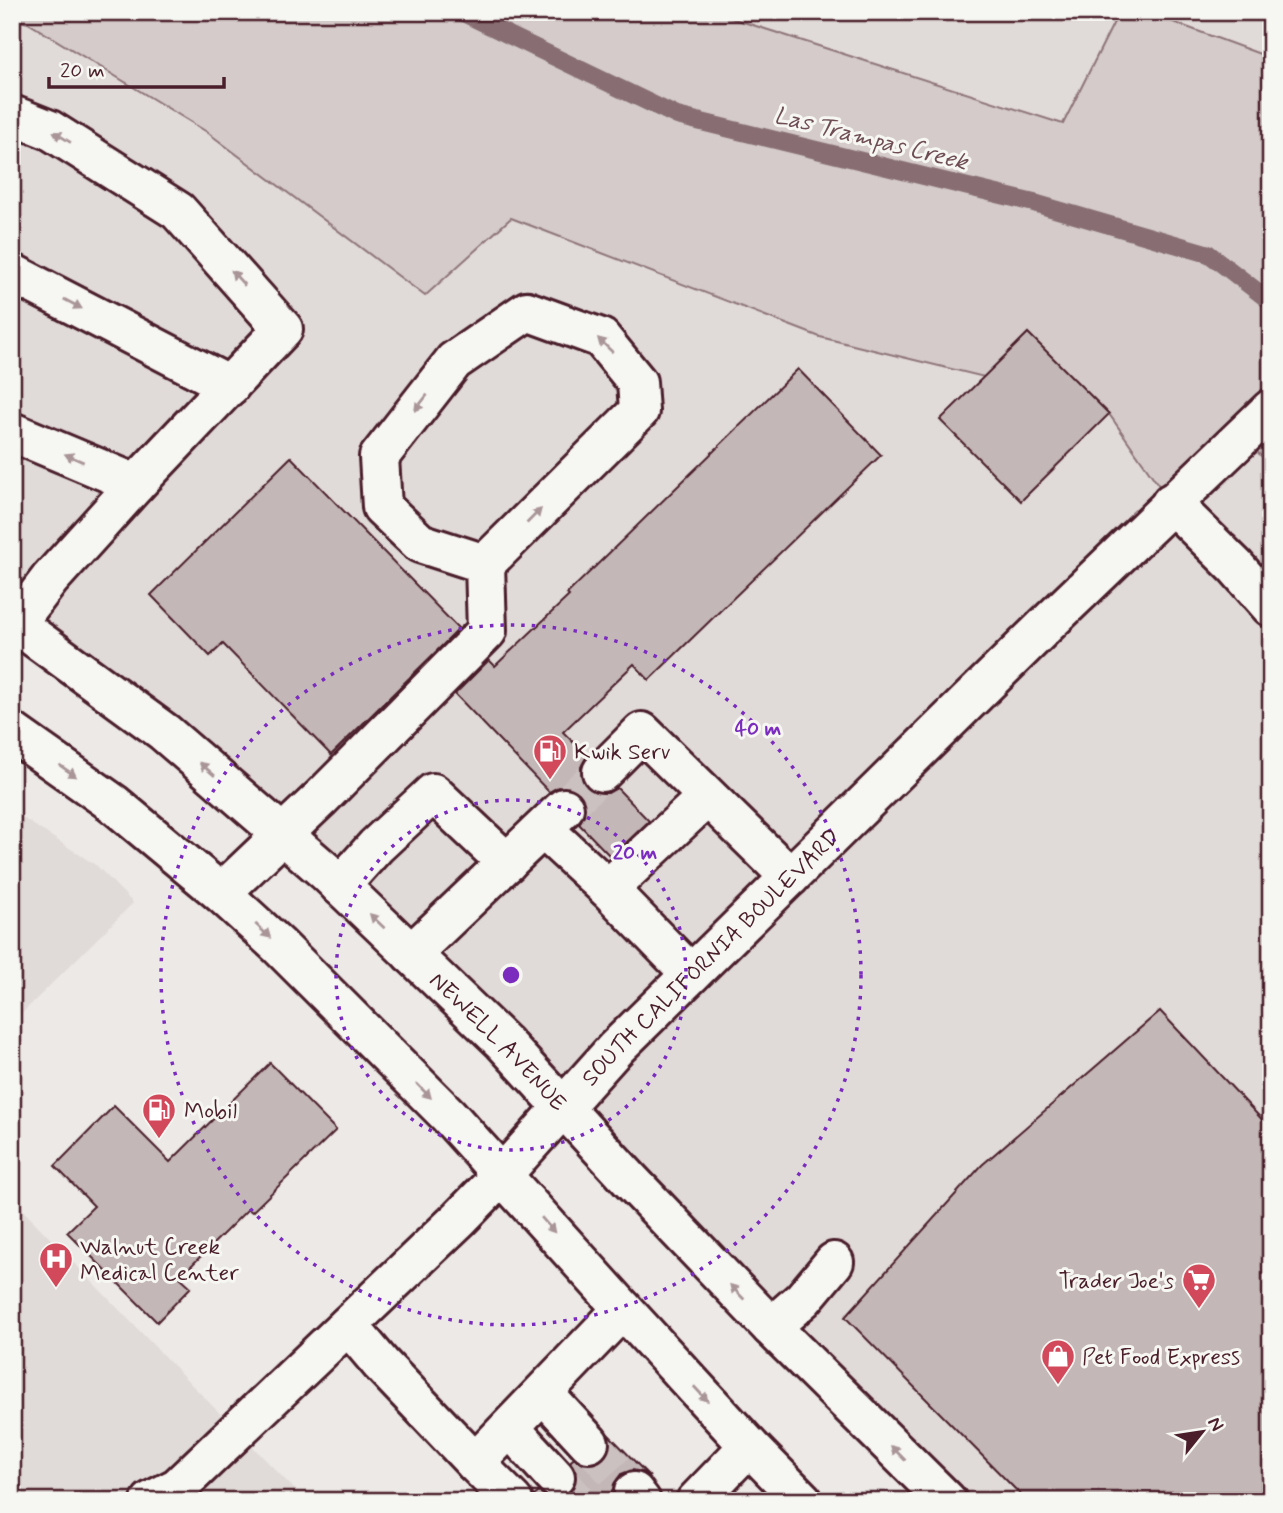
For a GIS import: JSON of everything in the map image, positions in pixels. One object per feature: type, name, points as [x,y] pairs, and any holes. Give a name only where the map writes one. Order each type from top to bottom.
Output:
[{"type":"street","points":[[12,115],[50,130],[178,211],[284,329],[136,484],[50,579],[14,625]]},
{"type":"street","points":[[12,273],[230,386]]},
{"type":"street","points":[[221,893],[487,631],[485,564],[639,411],[637,382],[601,338],[527,311],[454,361],[379,457],[382,507],[420,543],[485,564]]},
{"type":"street","name":"SOUTH CALIFORNIA BOULEVARD","points":[[150,1501],[178,1487],[348,1325],[503,1174],[616,1048],[1171,503],[1271,410]]},
{"type":"street","points":[[12,432],[136,484]]},
{"type":"street","points":[[1171,503],[1236,567],[1271,607]]},
{"type":"street","name":"NEWELL AVENUE","points":[[14,625],[164,732],[341,886],[503,1042],[771,1327],[947,1501]]},
{"type":"street","points":[[12,732],[114,804],[221,893],[279,946],[448,1115],[623,1309],[803,1501]]},
{"type":"street","points":[[602,772],[642,732],[790,877]]},
{"type":"street","points":[[341,886],[376,846],[433,793],[507,863]]},
{"type":"street","points":[[608,889],[707,797]]},
{"type":"street","points":[[411,954],[554,819],[608,889],[691,974]]},
{"type":"street","points":[[771,1327],[803,1299],[834,1262]]},
{"type":"street","points":[[475,1463],[623,1309]]},
{"type":"street","points":[[348,1325],[381,1364],[513,1501]]},
{"type":"street","points":[[543,1393],[589,1443]]},
{"type":"street","points":[[510,1428],[555,1477]]},
{"type":"street","points":[[696,1501],[749,1446]]},
{"type":"shaded area","points":[[12,12],[712,12],[1063,124],[1119,12],[1146,12],[1271,58],[1271,466],[1243,437],[1171,503],[1109,414],[1028,333],[984,377],[820,337],[511,218],[425,296],[207,132],[28,23],[12,19]]},
{"type":"shaded area","points":[[712,12],[1119,12],[1063,124]]},
{"type":"shaded area","points":[[1146,12],[1271,12],[1271,58]]},
{"type":"shaded area","points":[[12,19],[28,23],[207,132],[425,296],[511,218],[820,337],[984,377],[1028,333],[1109,414],[1171,503],[1243,437],[1271,466],[1271,1501],[947,1501],[564,1107],[12,621]]},
{"type":"shaded area","points":[[12,811],[97,866],[133,903],[12,1023]]},
{"type":"shaded area","name":"Walnut Creek Medical Center","points":[[12,1199],[187,1380],[306,1501],[12,1501]]},
{"type":"building","points":[[1028,333],[1109,414],[1021,501],[940,420]]},
{"type":"building","points":[[798,369],[881,455],[649,680],[634,664],[563,732],[587,756],[581,767],[581,777],[586,787],[597,793],[608,793],[617,788],[649,821],[611,857],[579,824],[585,813],[585,802],[580,793],[569,787],[558,787],[549,792],[455,694],[489,660],[495,666],[569,596],[567,594]]},
{"type":"building","points":[[291,457],[459,629],[331,755],[223,644],[210,656],[151,595]]},
{"type":"building","points":[[1160,1011],[1271,1129],[1271,1501],[1027,1501],[845,1317],[982,1165]]},
{"type":"building","points":[[270,1063],[336,1130],[252,1212],[248,1209],[180,1277],[191,1287],[157,1322],[67,1232],[94,1206],[55,1166],[114,1106],[170,1162]]},
{"type":"building","points":[[608,1434],[650,1477],[632,1470],[621,1474],[614,1484],[612,1494],[615,1501],[534,1501],[534,1496],[539,1492],[549,1498],[569,1494],[576,1484],[576,1473],[570,1462],[574,1458],[583,1464],[603,1460],[610,1449]]},
{"type":"waterway","name":"Las Trampas Creek","points":[[461,12],[677,116],[1034,203],[1209,254],[1271,302]]},
{"type":"tunnel","points":[[564,808],[602,772]]},
{"type":"tunnel","points":[[589,1443],[634,1492]]},
{"type":"tunnel","points":[[555,1477],[577,1501]]},
{"type":"place","name":"Kwik Serv","points":[[550,781]]},
{"type":"place","name":"Mobil","points":[[159,1140]]},
{"type":"place","name":"Walnut Creek Medical Center","points":[[56,1289]]},
{"type":"place","name":"Trader Joe's","points":[[1199,1310]]},
{"type":"place","name":"Pet Food Express","points":[[1058,1386]]}]
